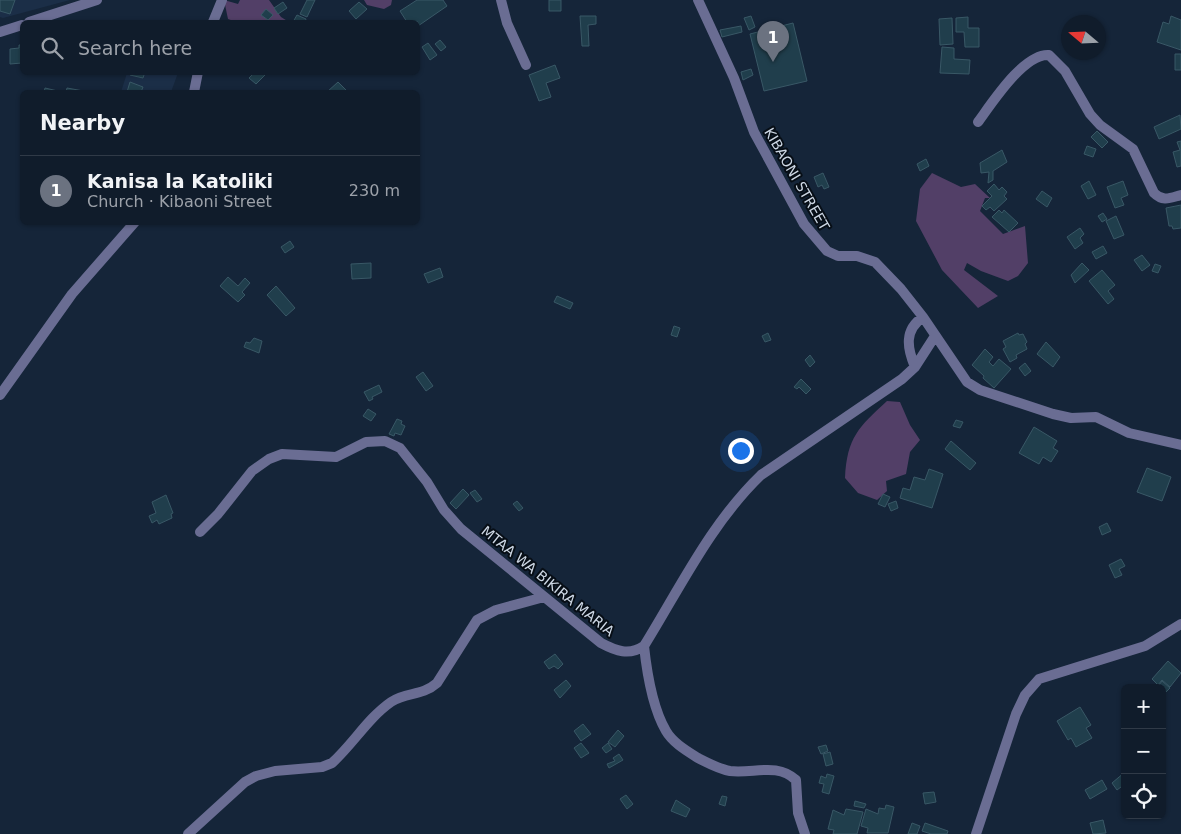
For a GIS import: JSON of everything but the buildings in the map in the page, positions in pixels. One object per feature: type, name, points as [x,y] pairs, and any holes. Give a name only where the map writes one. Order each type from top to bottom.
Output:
[{"type":"street","points":[[35,20],[96,0]]},
{"type":"street","points":[[214,20],[222,0]]},
{"type":"street","points":[[501,0],[507,23],[526,65]]},
{"type":"street","name":"KIBAONI STREET","points":[[698,0],[734,78],[754,132],[804,224],[827,251],[838,256],[857,256],[875,262],[902,289],[967,382],[980,390],[1062,416],[1096,418],[1129,433],[1181,445]]},
{"type":"street","points":[[0,32],[20,25]]},
{"type":"street","points":[[978,122],[1000,92],[1026,65],[1042,55],[1049,55],[1065,71],[1090,114],[1100,126],[1133,149],[1154,193],[1159,198],[1167,200],[1181,195]]},
{"type":"street","points":[[194,90],[197,75]]},
{"type":"street","points":[[0,395],[72,294],[132,225]]},
{"type":"street","points":[[915,366],[908,348],[908,340],[913,327],[923,317]]},
{"type":"street","points":[[805,834],[798,813],[796,780],[790,775],[767,769],[730,771],[704,761],[674,741],[666,731],[658,711],[646,667],[644,646],[694,563],[746,490],[762,475],[834,427],[902,378],[915,366],[936,336]]},
{"type":"street","name":"MTAA WA BIKIRA MARIA","points":[[200,532],[218,514],[252,471],[269,459],[282,454],[336,457],[366,442],[385,441],[400,448],[418,469],[457,524],[601,643],[612,649],[626,652],[636,652],[644,646]]},
{"type":"street","points":[[188,834],[245,782],[256,776],[275,770],[322,767],[332,763],[379,712],[392,701],[402,696],[428,691],[437,683],[477,620],[496,610],[544,597]]},
{"type":"street","points":[[976,834],[1016,714],[1025,695],[1039,679],[1145,646],[1181,624]]},
{"type":"shaded area","points":[[0,0],[70,0],[3,18],[0,17]]},
{"type":"shaded area","points":[[224,0],[238,4],[240,0],[269,0],[281,17],[286,20],[231,20],[228,19]]},
{"type":"shaded area","points":[[364,0],[392,0],[391,5],[384,9],[367,5]]},
{"type":"shaded area","points":[[126,75],[177,75],[172,90],[122,90]]},
{"type":"shaded area","points":[[932,173],[961,187],[975,184],[990,198],[985,198],[980,211],[1003,234],[1025,226],[1028,263],[1018,276],[1008,281],[981,271],[967,263],[964,270],[998,296],[978,308],[942,270],[916,221],[920,189]]},
{"type":"shaded area","points":[[887,401],[900,402],[910,425],[920,440],[910,452],[906,474],[886,481],[887,491],[877,500],[858,493],[845,478],[846,464],[848,452],[856,434]]},
{"type":"place","name":"Kanisa la Katoliki","points":[[773,62]]}]
